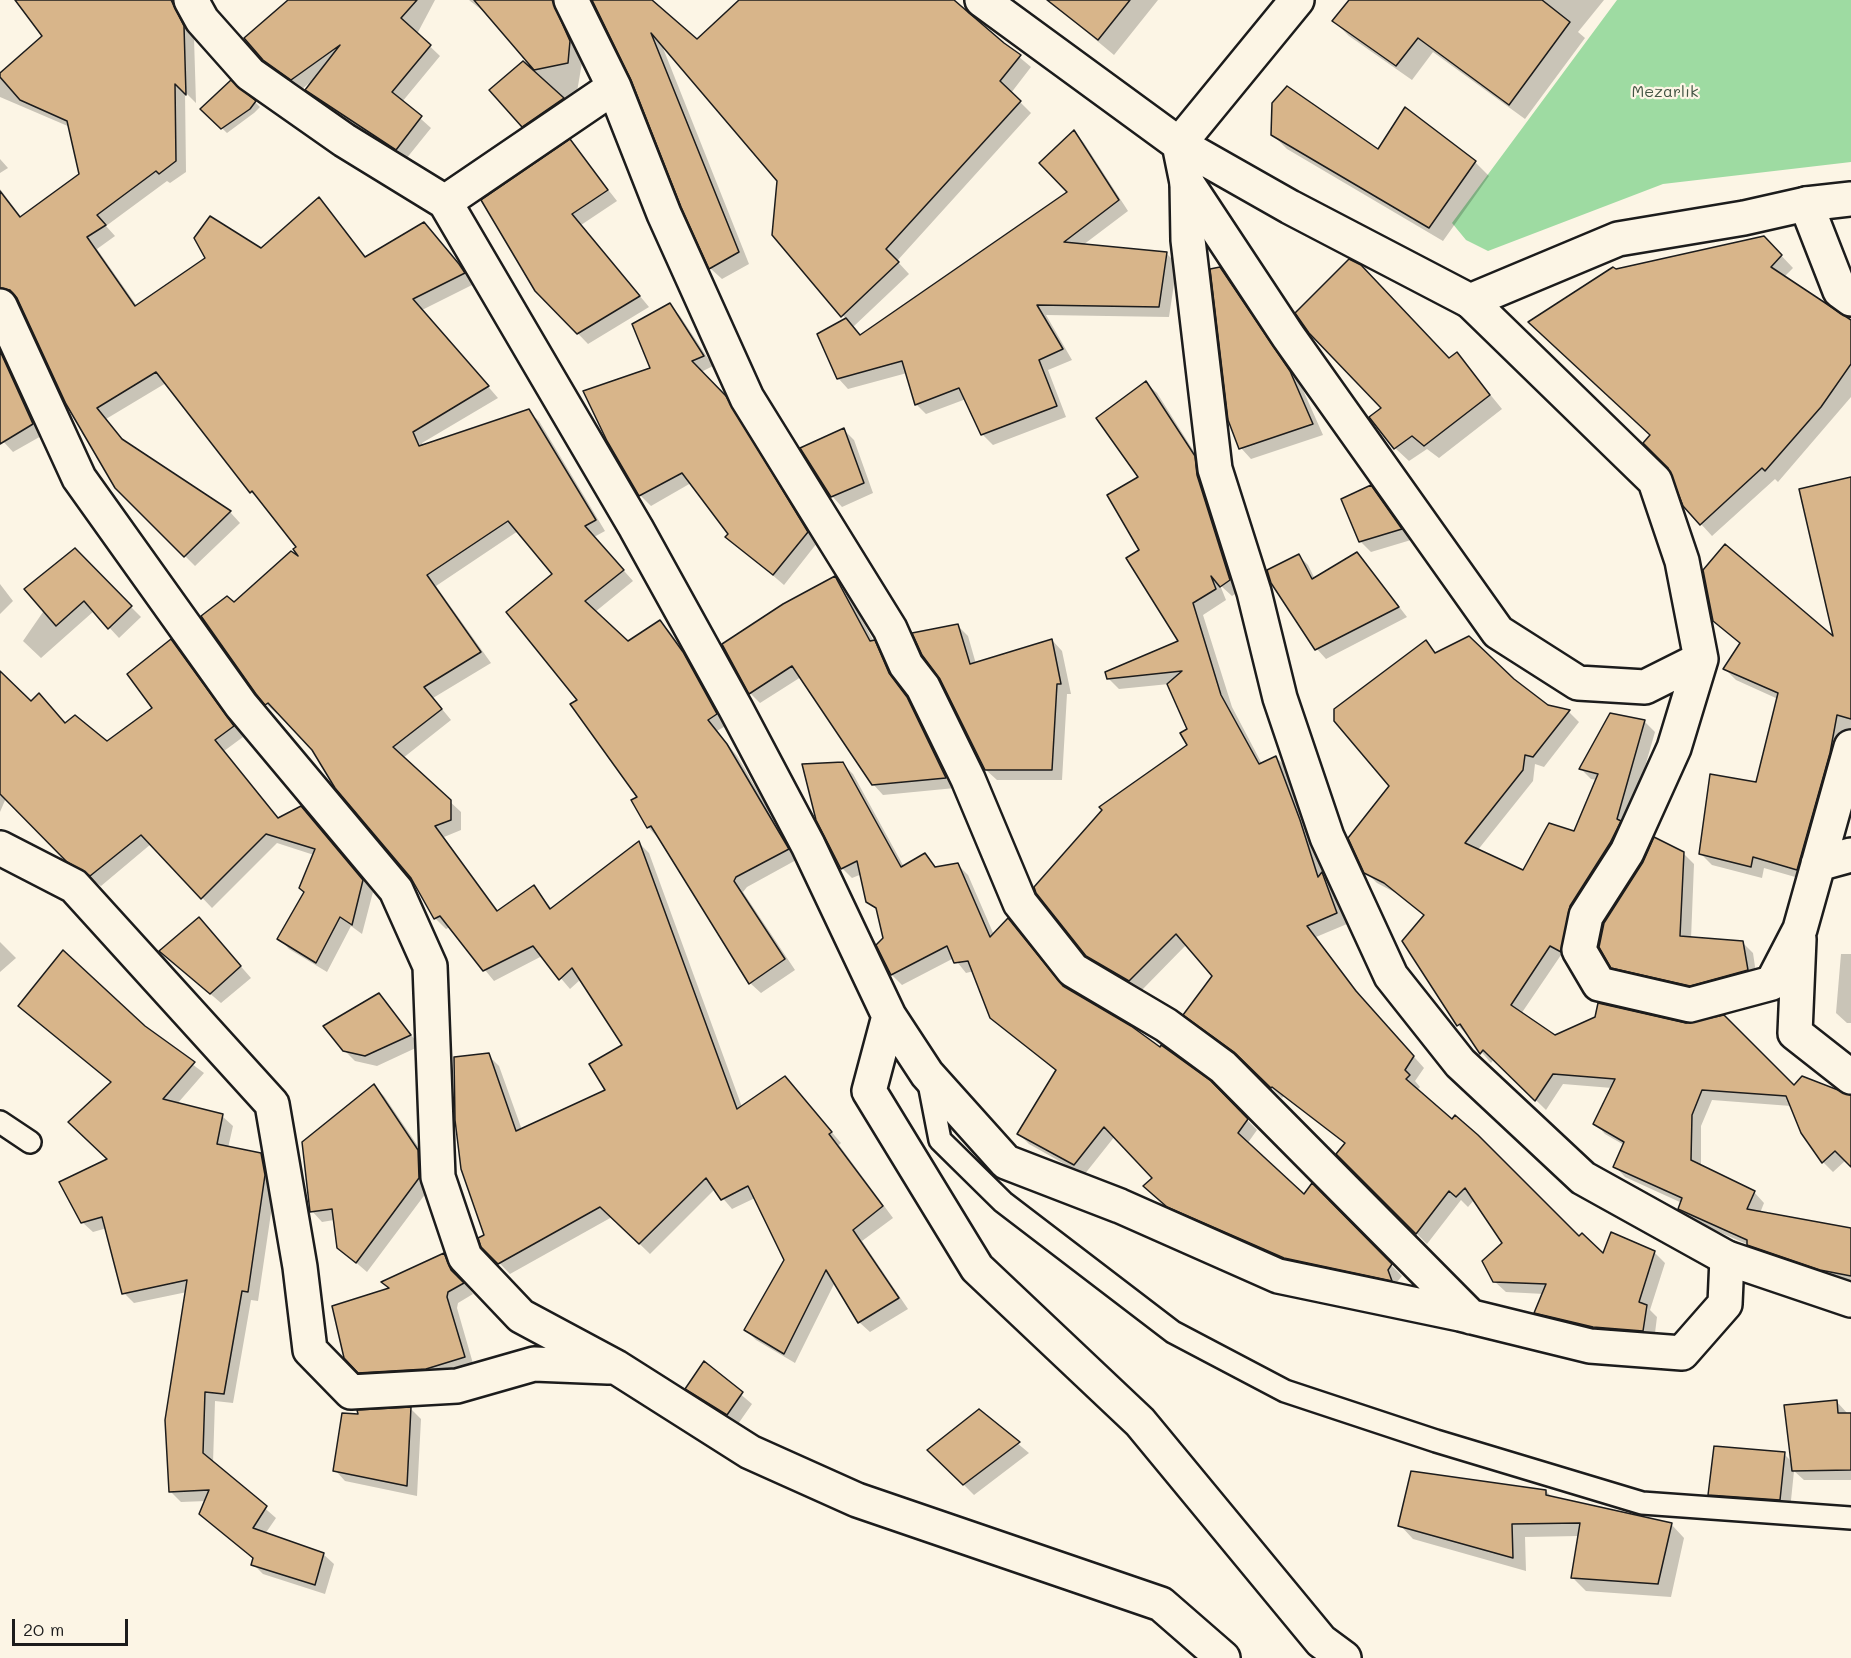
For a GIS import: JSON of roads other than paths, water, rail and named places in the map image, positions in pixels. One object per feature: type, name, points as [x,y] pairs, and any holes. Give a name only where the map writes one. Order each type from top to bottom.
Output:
[{"type":"street","points":[[191,0],[202,20],[250,74],[344,140],[445,202],[636,528],[736,709],[808,845],[889,1016],[927,1074],[1006,1162],[1120,1206],[1278,1276],[1471,1317],[1590,1346],[1682,1353],[1725,1304],[1727,1258]]},
{"type":"street","points":[[571,0],[614,87],[664,214],[747,398],[891,629],[906,665],[923,687],[968,779],[1020,903],[1073,970],[1166,1025],[1223,1067],[1471,1317]]},
{"type":"street","points":[[982,0],[1179,144],[1290,207],[1470,301],[1655,481],[1682,561],[1701,659],[1674,748],[1627,852],[1586,916],[1579,950],[1599,984],[1690,1005],[1772,983],[1800,929],[1851,747]]},
{"type":"street","points":[[1285,4],[1179,144],[1186,183],[1188,240],[1215,469],[1254,592],[1280,698],[1327,837],[1391,975],[1460,1063],[1583,1178],[1727,1258],[1851,1300]]},
{"type":"street","points":[[445,202],[614,87]]},
{"type":"street","points":[[1186,183],[1288,336],[1498,632],[1578,683],[1645,687],[1701,659]]},
{"type":"street","points":[[1470,301],[1618,239],[1744,218],[1806,204],[1851,199]]},
{"type":"street","points":[[1806,204],[1840,291],[1851,299]]},
{"type":"street","points":[[0,306],[79,478],[241,705],[396,890],[430,966],[438,1177],[465,1257],[521,1316],[616,1367],[750,1452],[857,1500],[1161,1604],[1223,1658]]},
{"type":"street","points":[[0,848],[74,886],[272,1104],[300,1268],[310,1350],[351,1392],[457,1386],[534,1364],[616,1367]]},
{"type":"street","points":[[1818,864],[1851,855]]},
{"type":"street","points":[[1800,929],[1795,1033],[1851,1077]]},
{"type":"street","points":[[889,1016],[869,1091],[977,1268],[1140,1422],[1321,1641],[1344,1658]]},
{"type":"lane","points":[[927,1074],[940,1140],[1003,1202],[1173,1332],[1285,1391],[1436,1441],[1642,1503],[1851,1518]]},
{"type":"lane","points":[[0,1122],[30,1142]]},
{"type":"park label","name":"Mezarlık","points":[[1665,92]]}]
